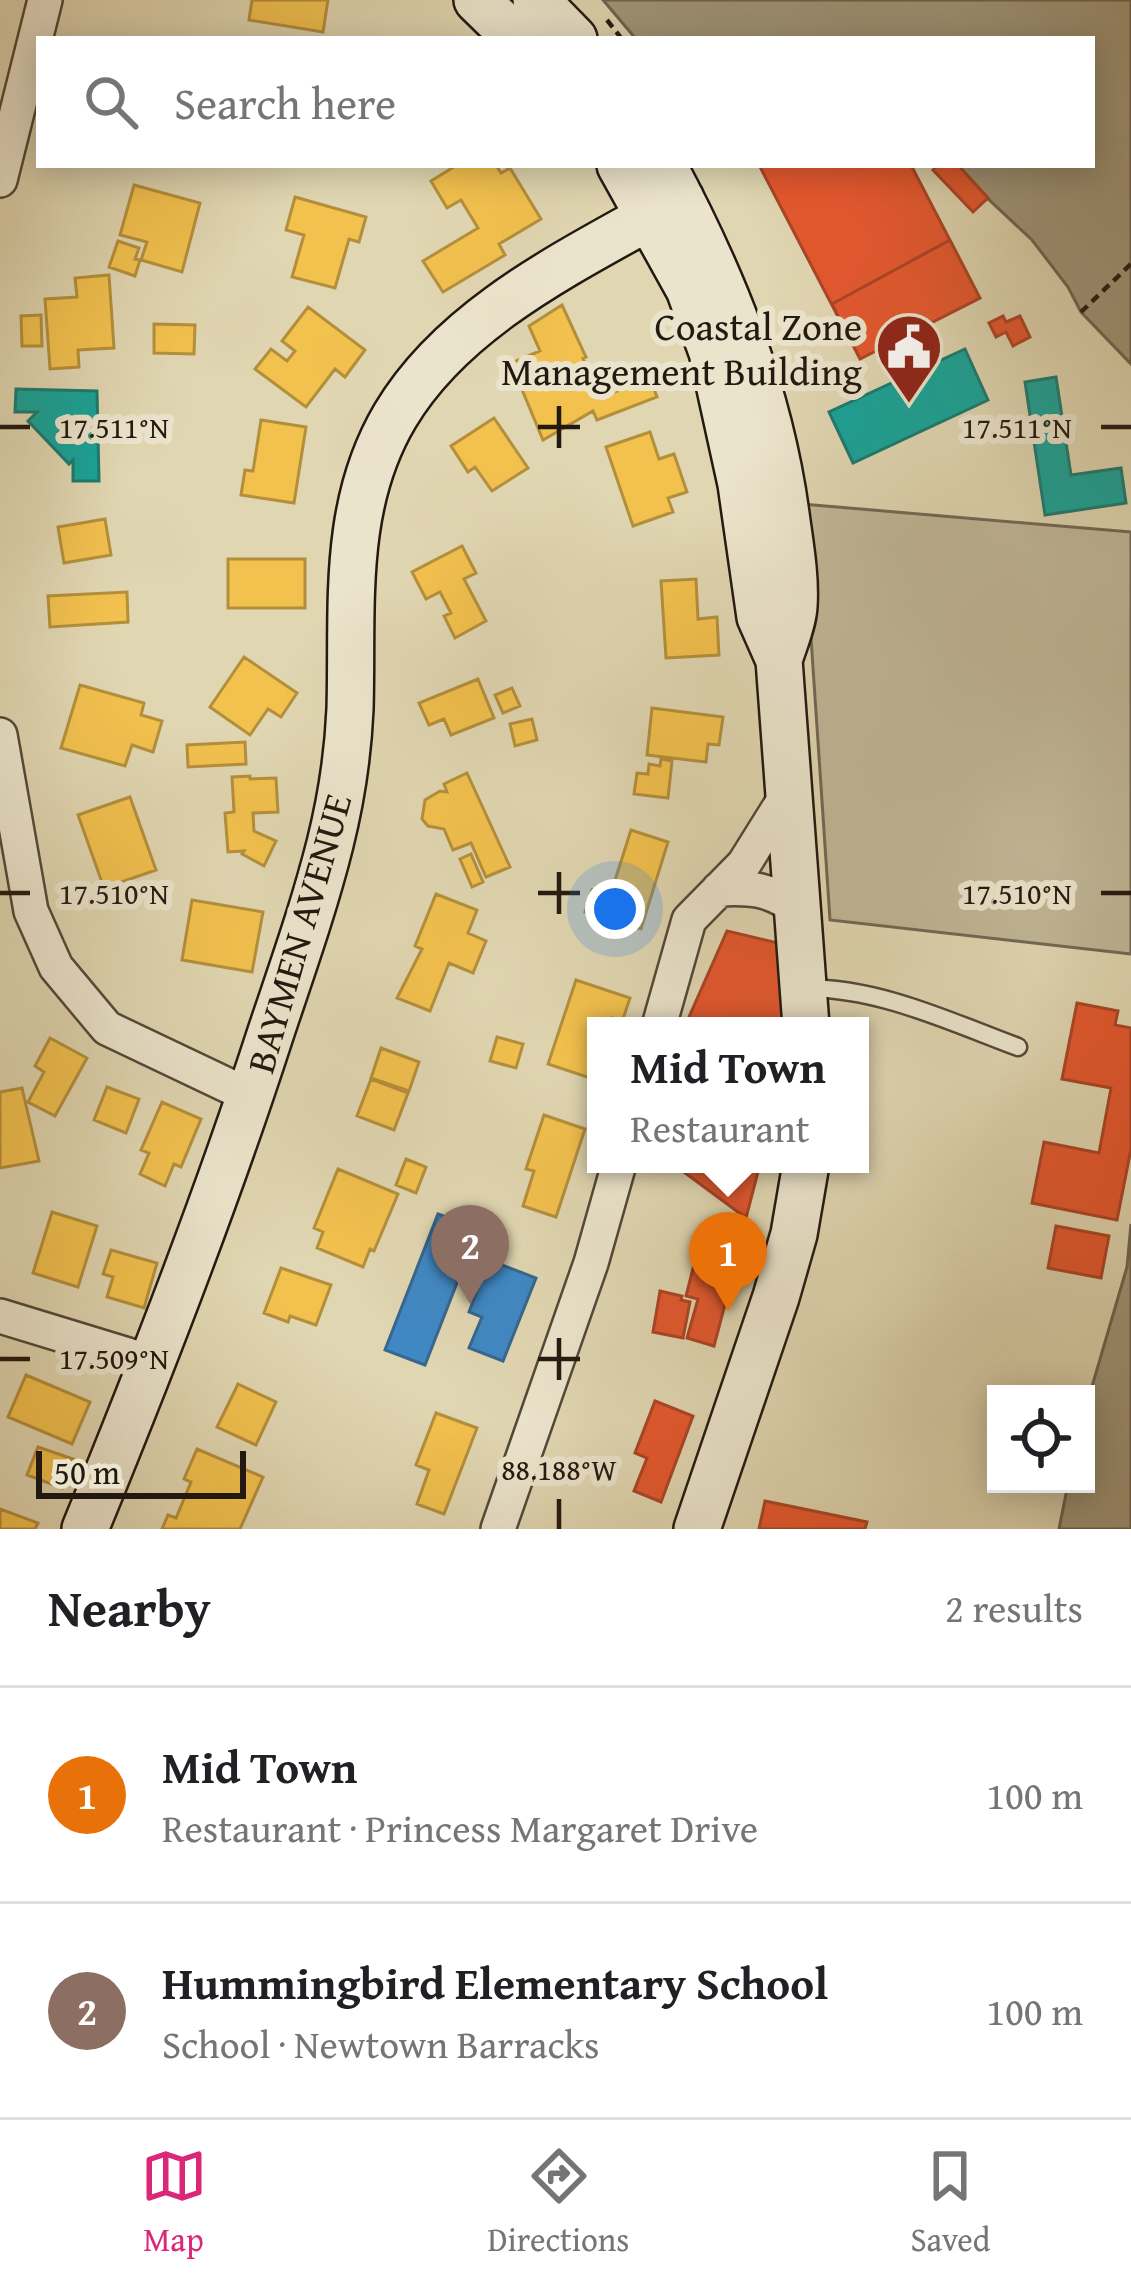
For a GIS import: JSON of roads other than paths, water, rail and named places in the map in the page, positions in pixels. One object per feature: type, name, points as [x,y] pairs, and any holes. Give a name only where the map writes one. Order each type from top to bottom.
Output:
[{"type":"main road","points":[[477,0],[514,36]]},
{"type":"main road","points":[[536,0],[571,36]]},
{"type":"main road","points":[[579,259],[613,222],[619,207],[618,168]]},
{"type":"main road","points":[[623,168],[665,194],[746,345],[774,447],[791,553],[794,610],[779,660]]},
{"type":"main road","points":[[665,194],[731,434],[760,617],[779,660],[805,1007]]},
{"type":"main road","name":"BAYMEN AVENUE","points":[[85,1529],[154,1363],[310,914],[344,782],[352,549],[359,506],[378,448],[411,390],[450,347],[665,194]]},
{"type":"main road","points":[[579,259],[645,254],[674,271],[689,289]]},
{"type":"main road","points":[[697,1529],[776,1297],[804,1173]]},
{"type":"street","points":[[0,180],[45,0]]},
{"type":"street","points":[[0,735],[32,911],[56,967],[107,1028],[250,1096]]},
{"type":"street","points":[[662,1017],[689,920],[764,837],[789,793]]},
{"type":"street","points":[[719,890],[761,890],[781,896],[797,909]]},
{"type":"street","points":[[498,1529],[591,1263],[616,1173]]},
{"type":"street","points":[[0,1316],[154,1363]]},
{"type":"lane","points":[[805,1007],[836,988],[880,996],[1018,1047]]},
{"type":"place","name":"Coastal Zone Management Building","points":[[909,406]]},
{"type":"place","name":"Hummingbird Elementary School","points":[[470,1304]]},
{"type":"place","name":"Mid Town","points":[[728,1311]]}]
